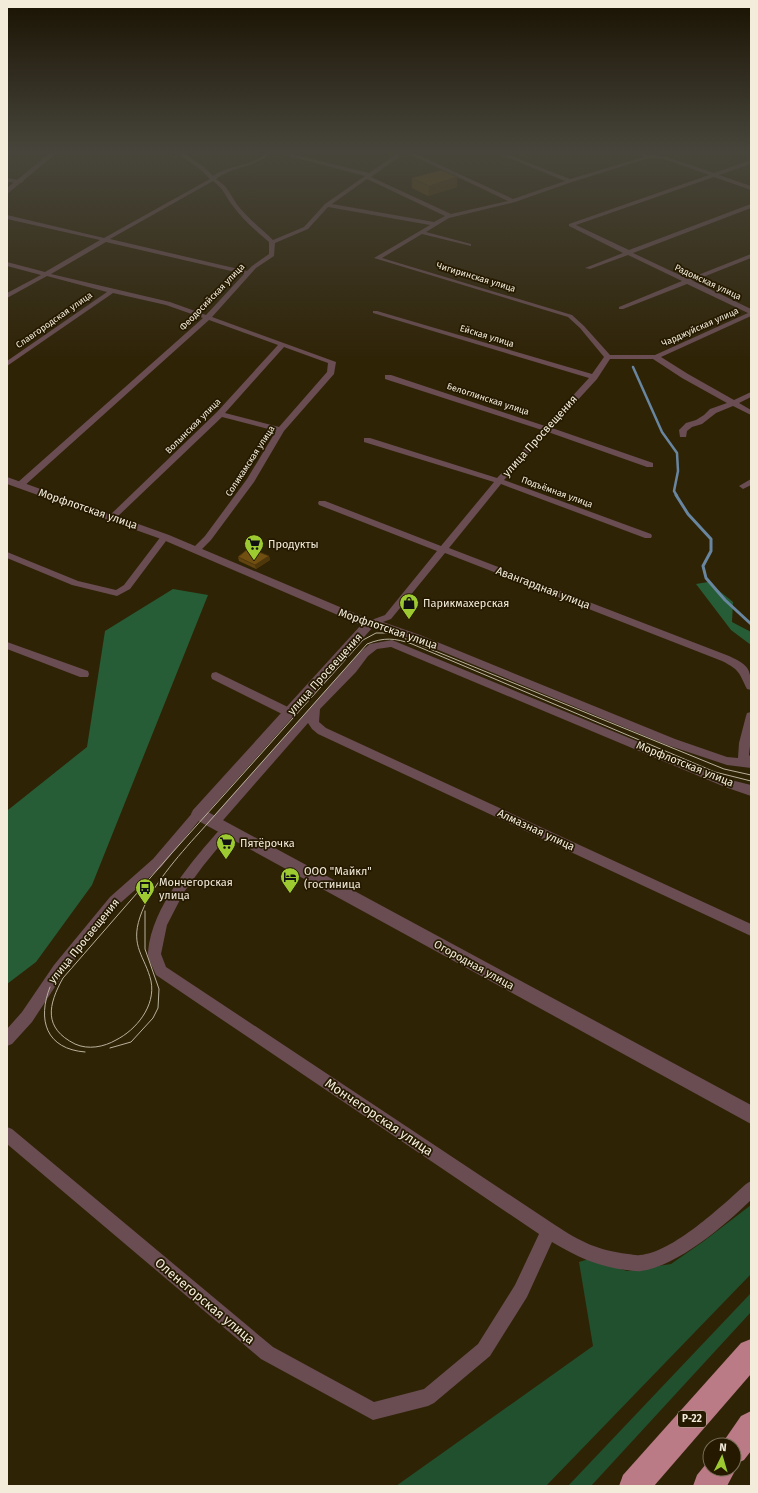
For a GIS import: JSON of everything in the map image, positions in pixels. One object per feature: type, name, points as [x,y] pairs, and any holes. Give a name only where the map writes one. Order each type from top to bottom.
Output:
[{"type":"highway","name":"Р-22","points":[[634,1486],[751,1353]]},
{"type":"highway","points":[[742,1439],[751,1426]]},
{"type":"highway","points":[[708,1486],[714,1477]]},
{"type":"street","points":[[27,222],[248,273]]},
{"type":"street","points":[[7,296],[48,274],[135,222]]},
{"type":"street","points":[[250,222],[272,242],[306,228],[312,222]]},
{"type":"street","points":[[423,222],[436,224]]},
{"type":"street","points":[[421,232],[440,222]]},
{"type":"street","name":"Радомская улица","points":[[580,222],[571,225],[751,313]]},
{"type":"street","points":[[588,268],[709,222]]},
{"type":"street","points":[[421,232],[469,245]]},
{"type":"street","name":"Чигиринская улица","points":[[421,232],[377,258],[570,316],[582,327],[608,357]]},
{"type":"street","name":"Феодосийская улица","points":[[20,485],[207,318],[254,267],[272,255],[272,242]]},
{"type":"street","points":[[621,308],[751,256]]},
{"type":"street","points":[[7,264],[112,291],[168,303],[283,344]]},
{"type":"street","name":"Славгородская улица","points":[[7,364],[112,291]]},
{"type":"street","name":"Ейская улица","points":[[375,312],[594,376]]},
{"type":"street","name":"Чарджуйская улица","points":[[608,357],[656,357],[751,313]]},
{"type":"street","name":"Соликамская улица","points":[[196,550],[208,538],[251,480],[281,430],[331,372],[332,362],[283,344]]},
{"type":"street","name":"Волынская улица","points":[[112,517],[220,414],[283,344]]},
{"type":"street","name":"улица Просвещения","points":[[7,1039],[27,1017],[59,969],[114,901],[157,863],[198,814],[369,624],[388,617],[499,481],[548,429],[594,376],[608,357]]},
{"type":"street","points":[[656,357],[685,376],[751,413]]},
{"type":"street","name":"Белоглинская улица","points":[[388,377],[548,429],[650,465]]},
{"type":"street","points":[[683,436],[683,430],[689,425],[699,422],[713,411],[734,403],[751,394]]},
{"type":"street","points":[[220,414],[281,430]]},
{"type":"street","name":"Подъёмная улица","points":[[367,440],[499,481],[648,536]]},
{"type":"street","name":"Морфлотская улица","points":[[7,480],[165,537],[369,624],[386,626],[416,637],[671,742],[727,761],[750,764]]},
{"type":"street","name":"Авангардная улица","points":[[322,503],[713,653],[736,664],[749,675],[751,686]]},
{"type":"street","points":[[7,555],[75,583],[117,593],[127,587],[165,537]]},
{"type":"street","name":"Морфлотская улица","points":[[374,646],[392,643],[401,645],[729,784],[750,790]]},
{"type":"street","points":[[7,645],[84,674]]},
{"type":"street","name":"улица Просвещения","points":[[220,827],[289,738],[328,693],[352,670],[364,654],[374,646]]},
{"type":"street","points":[[216,676],[290,712]]},
{"type":"street","points":[[315,709],[312,719],[313,724],[322,731]]},
{"type":"street","points":[[750,764],[743,757],[744,743],[751,716]]},
{"type":"street","points":[[289,738],[312,730],[322,731]]},
{"type":"street","name":"Алмазная улица","points":[[322,731],[751,930]]},
{"type":"street","name":"Огородная улица","points":[[198,814],[751,1115]]},
{"type":"street","name":"Мончегорская улица","points":[[220,827],[200,862],[180,888],[161,924],[154,954],[161,971],[549,1231],[575,1247],[600,1258],[618,1262],[643,1263],[664,1256],[684,1244],[728,1211],[751,1189]]},
{"type":"street","name":"Оленегорская улица","points":[[7,1134],[267,1353],[373,1411],[428,1397],[484,1350],[521,1291],[549,1231]]},
{"type":"green space","points":[[708,582],[733,602],[732,622],[751,632],[751,645],[731,630],[696,584]]},
{"type":"green space","points":[[173,589],[208,595],[92,885],[36,962],[7,984],[8,810],[87,747],[105,631]]},
{"type":"green space","points":[[751,1205],[751,1274],[546,1486],[396,1486],[593,1346],[579,1262],[589,1259],[627,1271],[671,1264]]},
{"type":"green space","points":[[751,1293],[751,1312],[591,1486],[568,1486]]},
{"type":"building","points":[[249,548],[269,556],[255,565],[238,557]]},
{"type":"waterway","points":[[633,367],[662,432],[677,453],[678,471],[674,491],[677,496]]},
{"type":"waterway","points":[[676,495],[688,514],[711,539],[711,551],[703,566],[706,578],[725,600],[751,624]]},
{"type":"tram line","points":[[751,775],[724,769],[391,633],[376,633],[363,640],[171,854],[63,978],[54,997],[51,1015],[53,1023],[65,1038],[75,1044],[85,1047],[96,1047],[111,1042],[123,1036],[137,1024],[147,1008],[152,990],[151,981],[140,951],[137,936],[137,927],[140,917],[150,895],[165,873],[191,842],[367,644],[384,639],[400,640],[412,644],[715,772],[751,781]]},
{"type":"tram line","points":[[110,1048],[131,1042],[153,1018],[158,1008],[159,989],[145,949],[145,911]]},
{"type":"tram line","points":[[50,987],[44,1011],[48,1031],[53,1039],[61,1045],[72,1050],[85,1052]]},
{"type":"place","name":"Продукты","points":[[254,561]]},
{"type":"place","name":"Парикмахерская","points":[[409,620]]},
{"type":"place","name":"Пятёрочка","points":[[226,860]]},
{"type":"place","name":"ООО \"Майкл\" (гостиница","points":[[290,894]]},
{"type":"place","name":"Мончегорская улица","points":[[145,905]]}]
